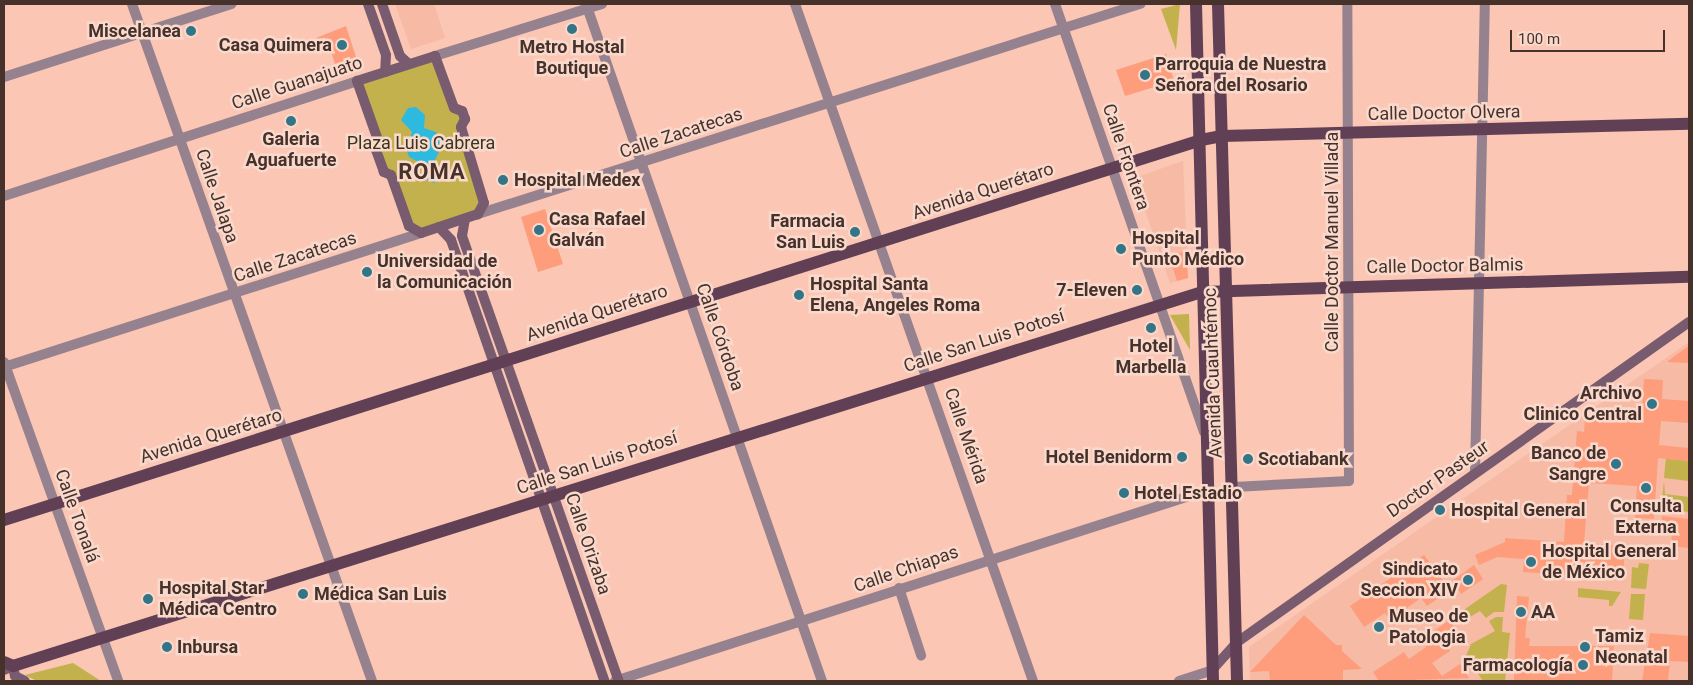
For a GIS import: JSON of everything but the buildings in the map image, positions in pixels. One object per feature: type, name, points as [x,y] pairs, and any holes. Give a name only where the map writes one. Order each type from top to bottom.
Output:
[{"type":"main road","name":"Avenida Cuauhtémoc","points":[[1196,4],[1201,140],[1202,292],[1212,675]]},
{"type":"main road","name":"Avenida Cuauhtémoc","points":[[1218,4],[1234,487],[1237,681]]},
{"type":"main road","name":"Calle Doctor Olvera","points":[[1201,140],[1222,136],[1689,124]]},
{"type":"main road","name":"Avenida Querétaro","points":[[4,520],[1201,140]]},
{"type":"main road","name":"Calle Doctor Balmis","points":[[1202,292],[1348,286],[1689,277]]},
{"type":"main road","name":"Calle San Luis Potosí","points":[[7,666],[103,638],[1202,292]]},
{"type":"street","name":"Calle Jalapa","points":[[132,4],[372,681]]},
{"type":"street","points":[[4,76],[232,4]]},
{"type":"street","points":[[368,4],[386,55],[385,72]]},
{"type":"street","points":[[382,4],[400,56],[409,64]]},
{"type":"street","name":"Calle Guanajuato","points":[[4,196],[586,6],[602,4]]},
{"type":"street","name":"Calle Mérida","points":[[794,4],[831,102],[992,557],[1033,681]]},
{"type":"street","name":"Calle Frontera","points":[[1055,4],[1205,434]]},
{"type":"street","name":"Calle Zacatecas","points":[[4,365],[234,294],[478,214],[1140,4]]},
{"type":"street","name":"Calle Doctor Manuel Villada","points":[[1234,487],[1349,481],[1346,4]]},
{"type":"street","points":[[1475,473],[1477,283],[1485,4]]},
{"type":"street","name":"Calle Córdoba","points":[[586,6],[639,163],[738,437],[822,681]]},
{"type":"street","points":[[435,56],[454,108],[462,111],[465,119],[460,127],[484,197],[478,214]]},
{"type":"street","points":[[357,81],[379,143],[376,150],[384,172],[391,175],[409,226],[421,233]]},
{"type":"street","name":"Calle Orizaba","points":[[465,219],[462,236],[508,360],[618,681]]},
{"type":"street","name":"Calle Orizaba","points":[[439,227],[451,240],[540,500],[606,681]]},
{"type":"street","name":"Doctor Pasteur","points":[[1212,675],[1236,643],[1689,322]]},
{"type":"street","name":"Calle Tonalá","points":[[4,365],[56,503],[118,681]]},
{"type":"street","name":"Calle Chiapas","points":[[618,681],[801,623],[992,557],[1208,490]]},
{"type":"street","points":[[899,588],[921,654]]},
{"type":"street","points":[[7,666],[15,676],[25,681]]},
{"type":"street","points":[[1179,681],[1212,675]]},
{"type":"shaded area","points":[[395,4],[434,4],[445,38],[411,49]]},
{"type":"shaded area","points":[[1183,161],[1188,278],[1170,283],[1134,178]]},
{"type":"shaded area","name":"Hospital General de México","points":[[1689,342],[1689,681],[1250,681],[1249,647]]},
{"type":"green space","points":[[1180,4],[1176,50],[1161,9]]},
{"type":"green space","name":"Plaza Luis Cabrera","points":[[435,56],[454,108],[462,111],[461,127],[482,208],[416,232],[391,175],[384,172],[357,81]]},
{"type":"green space","points":[[1189,314],[1190,350],[1170,315]]},
{"type":"green space","points":[[1667,446],[1669,459],[1689,461],[1689,481],[1664,478]]},
{"type":"green space","points":[[1664,481],[1665,494],[1689,497],[1689,512],[1661,509]]},
{"type":"green space","points":[[1639,563],[1649,564],[1646,589],[1631,588],[1632,567],[1638,568]]},
{"type":"green space","points":[[1501,584],[1507,585],[1504,612],[1494,612],[1486,618],[1480,611],[1460,623],[1455,616]]},
{"type":"green space","points":[[1578,588],[1621,592],[1612,606],[1609,606],[1609,600],[1578,597]]},
{"type":"green space","points":[[1631,594],[1645,594],[1643,620],[1629,619]]},
{"type":"green space","points":[[1496,617],[1503,617],[1502,632],[1510,633],[1505,681],[1483,681],[1466,656],[1471,644],[1495,631],[1489,621]]},
{"type":"green space","points":[[73,663],[101,681],[37,681],[25,675]]},
{"type":"water","points":[[416,107],[425,115],[424,128],[436,132],[443,144],[435,160],[444,175],[434,183],[423,178],[422,164],[409,157],[406,148],[412,132],[401,120],[408,108]]},
{"type":"place","name":"Metro Hostal Boutique","points":[[572,29]]},
{"type":"place","name":"Miscelanea","points":[[191,31]]},
{"type":"place","name":"Casa Quimera","points":[[342,45]]},
{"type":"place","name":"Parroquia de Nuestra Señora del Rosario","points":[[1145,75]]},
{"type":"place","name":"Galeria Aguafuerte","points":[[291,121]]},
{"type":"place","name":"Hospital Medex","points":[[503,180]]},
{"type":"place","name":"Casa Rafael Galván","points":[[539,230]]},
{"type":"place","name":"Farmacia San Luis","points":[[855,232]]},
{"type":"place","name":"Hospital Punto Médico","points":[[1121,249]]},
{"type":"place","name":"Universidad de la Comunicación","points":[[367,272]]},
{"type":"place","name":"7-Eleven","points":[[1137,290]]},
{"type":"place","name":"Hospital Santa Elena, Angeles Roma","points":[[799,295]]},
{"type":"place","name":"Hotel Marbella","points":[[1151,328]]},
{"type":"place","name":"Archivo Clinico Central","points":[[1652,404]]},
{"type":"place","name":"Hotel Benidorm","points":[[1182,457]]},
{"type":"place","name":"Scotiabank","points":[[1248,459]]},
{"type":"place","name":"Banco de Sangre","points":[[1616,464]]},
{"type":"place","name":"Consulta Externa","points":[[1646,488]]},
{"type":"place","name":"Hotel Estadio","points":[[1124,493]]},
{"type":"place","name":"Hospital General","points":[[1440,510]]},
{"type":"place","name":"Hospital General de México","points":[[1531,562]]},
{"type":"place","name":"Sindicato Seccion XIV","points":[[1468,580]]},
{"type":"place","name":"Médica San Luis","points":[[303,594]]},
{"type":"place","name":"Hospital Star Médica Centro","points":[[148,599]]},
{"type":"place","name":"AA","points":[[1521,612]]},
{"type":"place","name":"Museo de Patologia","points":[[1379,627]]},
{"type":"place","name":"Inbursa","points":[[167,647]]},
{"type":"place","name":"Tamiz Neonatal","points":[[1585,647]]},
{"type":"place","name":"Farmacología","points":[[1583,665]]},
{"type":"district","name":"ROMA","points":[[432,172]]}]
